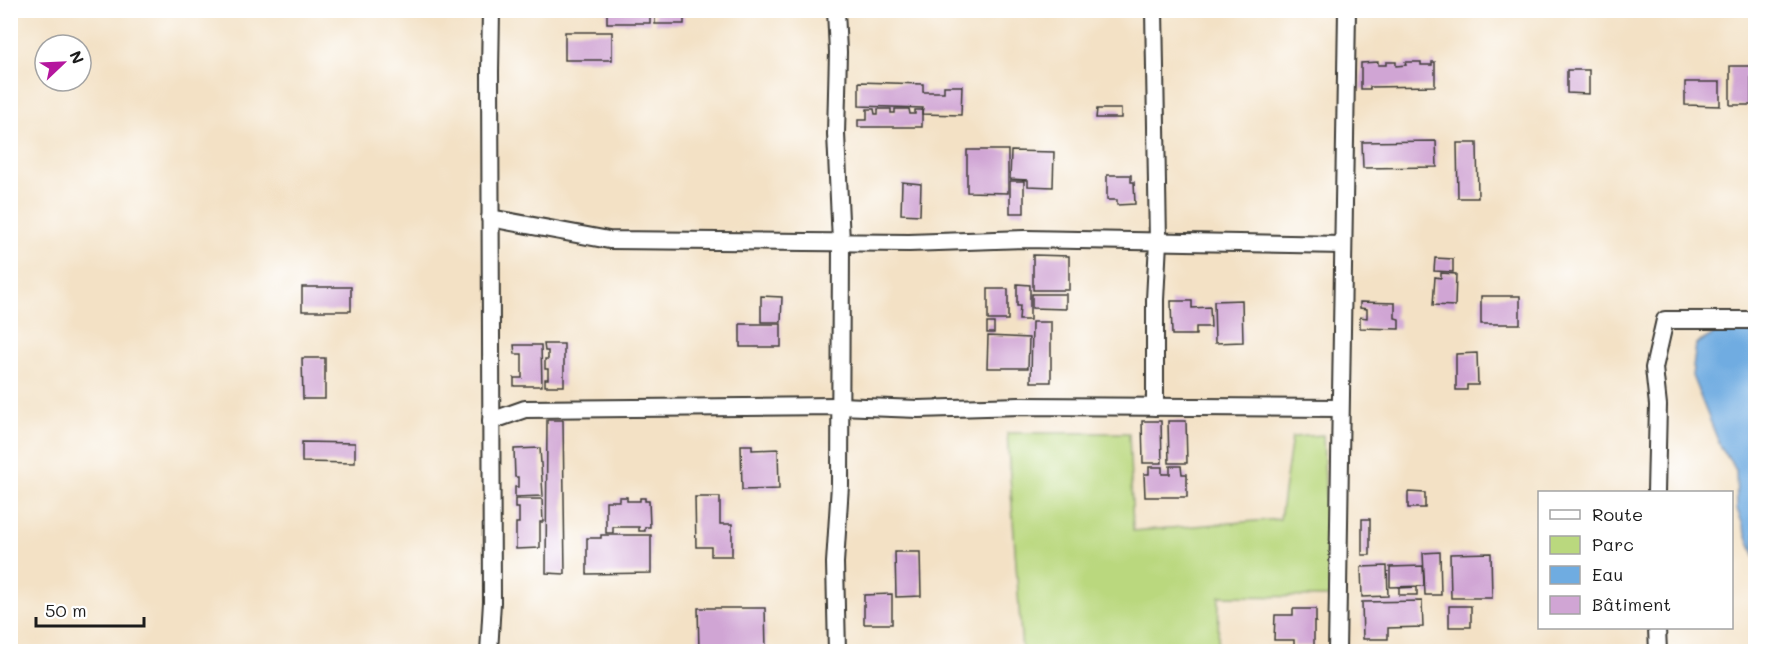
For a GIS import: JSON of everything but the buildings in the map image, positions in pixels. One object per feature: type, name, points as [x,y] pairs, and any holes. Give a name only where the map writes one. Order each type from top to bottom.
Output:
[{"type":"street","points":[[489,651],[492,602],[491,10]]},
{"type":"street","points":[[836,10],[838,52],[836,134],[841,242],[840,484],[835,564],[837,651]]},
{"type":"street","points":[[1154,10],[1158,242],[1155,300],[1155,408]]},
{"type":"street","points":[[1337,651],[1347,10]]},
{"type":"street","points":[[490,218],[609,240],[909,243],[1026,239],[1343,245]]},
{"type":"street","points":[[1656,491],[1658,405],[1653,368],[1665,320],[1755,320]]},
{"type":"street","points":[[491,421],[525,409],[839,406],[918,409],[1020,406],[1340,408]]},
{"type":"street","points":[[1657,629],[1658,651]]},
{"type":"green space","points":[[1007,433],[1129,433],[1133,531],[1280,519],[1292,437],[1323,435],[1330,597],[1219,596],[1218,651],[1022,651]]},
{"type":"water","points":[[1756,329],[1755,558],[1737,509],[1736,470],[1721,448],[1692,376],[1696,344],[1721,330]]}]
